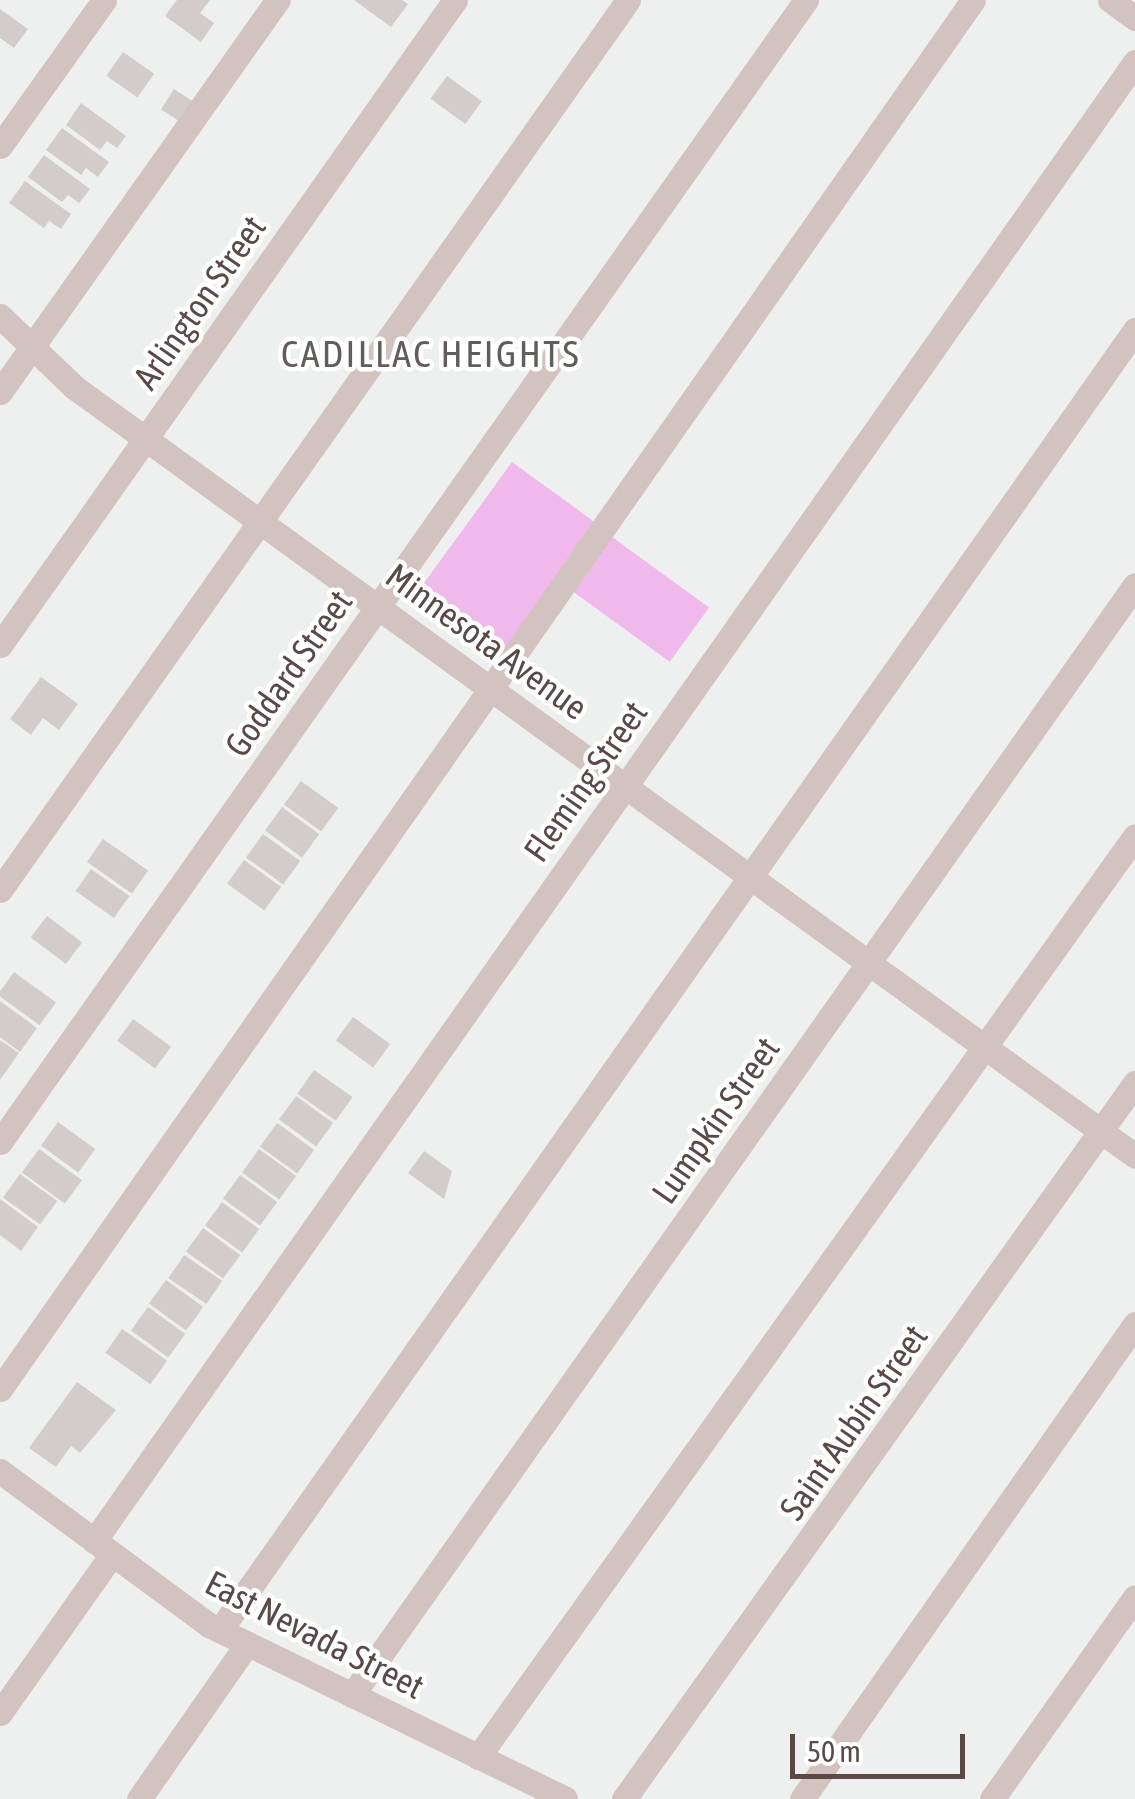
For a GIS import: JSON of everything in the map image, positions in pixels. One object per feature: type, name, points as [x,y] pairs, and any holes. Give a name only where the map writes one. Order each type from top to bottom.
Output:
[{"type":"street","points":[[0,146],[104,0]]},
{"type":"street","points":[[0,392],[278,0]]},
{"type":"street","name":"Arlington Street","points":[[0,645],[456,0]]},
{"type":"street","points":[[0,890],[628,0]]},
{"type":"street","name":"Goddard Street","points":[[0,1142],[806,0]]},
{"type":"street","points":[[0,1388],[973,0]]},
{"type":"street","points":[[1110,0],[1135,18]]},
{"type":"street","name":"Fleming Street","points":[[0,1712],[103,1548],[625,784],[1135,62]]},
{"type":"street","name":"Minnesota Avenue","points":[[0,316],[74,387],[1135,1156]]},
{"type":"street","points":[[220,1630],[1135,330]]},
{"type":"street","name":"Lumpkin Street","points":[[352,1695],[1135,585]]},
{"type":"street","points":[[478,1757],[1135,836]]},
{"type":"street","name":"Saint Aubin Street","points":[[624,1799],[1135,1083]]},
{"type":"street","points":[[802,1799],[1135,1324]]},
{"type":"street","name":"East Nevada Street","points":[[0,1471],[220,1630],[564,1799]]},
{"type":"street","points":[[992,1799],[1135,1597]]},
{"type":"street","points":[[139,1799],[247,1644]]},
{"type":"shaded area","points":[[512,462],[601,527],[501,664],[412,600]]},
{"type":"shaded area","points":[[612,537],[709,608],[670,662],[573,591]]},
{"type":"building","points":[[177,0],[210,0],[200,13],[214,23],[201,42],[165,16]]},
{"type":"building","points":[[354,0],[402,0],[408,4],[391,27]]},
{"type":"building","points":[[0,9],[28,29],[14,48],[0,38]]},
{"type":"building","points":[[123,52],[154,74],[137,98],[106,76]]},
{"type":"building","points":[[447,76],[482,101],[465,124],[431,99]]},
{"type":"building","points":[[174,89],[194,102],[181,122],[161,109]]},
{"type":"building","points":[[81,103],[126,136],[117,148],[107,141],[100,150],[66,125]]},
{"type":"building","points":[[62,128],[109,162],[98,177],[86,168],[81,175],[46,150]]},
{"type":"building","points":[[44,155],[90,189],[79,203],[68,195],[62,202],[28,177]]},
{"type":"building","points":[[25,181],[71,214],[61,229],[49,221],[44,228],[9,203]]},
{"type":"building","points":[[41,677],[78,704],[59,730],[43,718],[31,735],[10,719]]},
{"type":"building","points":[[301,781],[338,808],[321,831],[284,804]]},
{"type":"building","points":[[282,807],[319,834],[302,857],[265,830]]},
{"type":"building","points":[[263,834],[300,861],[283,884],[246,857]]},
{"type":"building","points":[[103,839],[148,871],[132,893],[87,862]]},
{"type":"building","points":[[244,860],[281,887],[264,910],[227,883]]},
{"type":"building","points":[[91,869],[130,896],[114,918],[76,891]]},
{"type":"building","points":[[47,916],[82,942],[66,964],[31,938]]},
{"type":"building","points":[[14,972],[56,1003],[40,1025],[0,996]]},
{"type":"building","points":[[0,1001],[37,1028],[20,1052],[0,1037]]},
{"type":"building","points":[[353,1017],[390,1044],[373,1067],[336,1040]]},
{"type":"building","points":[[133,1019],[171,1047],[155,1068],[117,1041]]},
{"type":"building","points":[[0,1040],[19,1053],[0,1080]]},
{"type":"building","points":[[314,1070],[353,1097],[336,1121],[297,1094]]},
{"type":"building","points":[[296,1096],[333,1123],[316,1146],[279,1119]]},
{"type":"building","points":[[58,1122],[95,1149],[78,1172],[41,1145]]},
{"type":"building","points":[[277,1123],[314,1150],[297,1173],[260,1146]]},
{"type":"building","points":[[39,1149],[82,1180],[65,1204],[22,1172]]},
{"type":"building","points":[[259,1149],[296,1176],[279,1199],[242,1172]]},
{"type":"building","points":[[424,1151],[452,1171],[444,1199],[408,1173]]},
{"type":"building","points":[[20,1174],[57,1201],[40,1224],[3,1197]]},
{"type":"building","points":[[240,1175],[277,1202],[260,1225],[223,1198]]},
{"type":"building","points":[[0,1199],[38,1227],[21,1251],[0,1235]]},
{"type":"building","points":[[222,1202],[259,1229],[242,1252],[205,1225]]},
{"type":"building","points":[[203,1228],[240,1255],[223,1278],[186,1251]]},
{"type":"building","points":[[184,1255],[222,1281],[206,1304],[168,1278]]},
{"type":"building","points":[[166,1280],[203,1307],[186,1330],[149,1303]]},
{"type":"building","points":[[148,1307],[185,1334],[168,1357],[131,1330]]},
{"type":"building","points":[[122,1329],[167,1361],[150,1384],[105,1353]]},
{"type":"building","points":[[77,1382],[116,1410],[80,1453],[71,1446],[56,1467],[29,1448]]},
{"type":"district","name":"CADILLAC HEIGHTS","points":[[431,354]]}]
